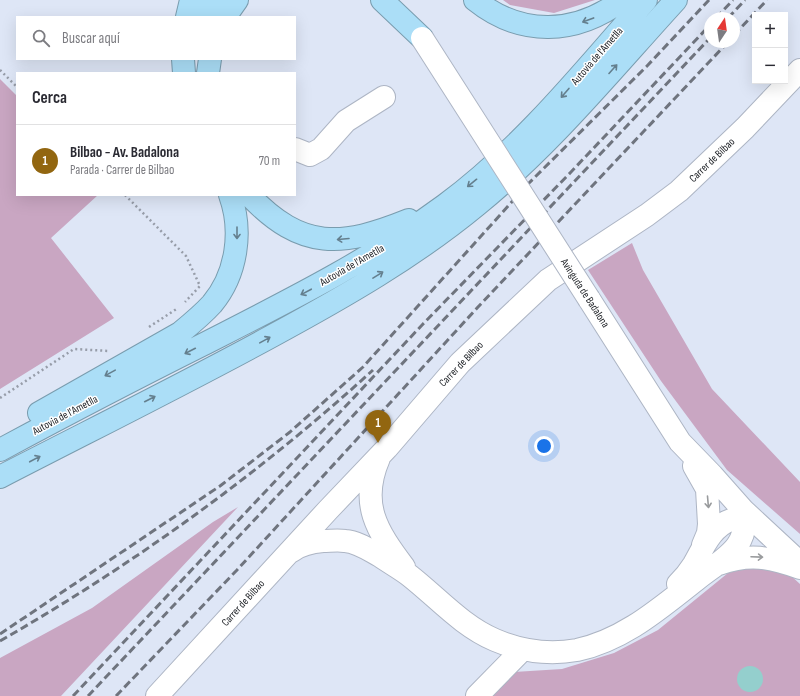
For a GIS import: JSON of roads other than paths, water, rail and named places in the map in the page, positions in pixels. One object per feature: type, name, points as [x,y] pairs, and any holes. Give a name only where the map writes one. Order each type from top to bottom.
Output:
[{"type":"highway","points":[[187,16],[191,0]]},
{"type":"highway","points":[[207,16],[214,0]]},
{"type":"highway","points":[[226,16],[237,0]]},
{"type":"highway","points":[[382,0],[422,38]]},
{"type":"highway","points":[[475,0],[509,20],[537,27],[552,27],[570,25],[589,20],[600,15],[622,0]]},
{"type":"highway","name":"Autovia de l'Ametlla","points":[[0,450],[345,271],[387,245],[446,205],[491,168],[519,141],[559,99],[646,0]]},
{"type":"highway","name":"Autovia de l'Ametlla","points":[[0,478],[231,358],[370,280],[406,258],[460,218],[498,187],[549,140],[676,0]]},
{"type":"highway","points":[[183,60],[184,72]]},
{"type":"highway","points":[[198,60],[198,72]]},
{"type":"highway","points":[[208,72],[210,60]]},
{"type":"highway","points":[[0,434],[180,333],[198,318],[213,302],[225,284],[231,269],[237,236],[236,217],[230,196]]},
{"type":"highway","points":[[250,196],[266,212],[283,225],[299,233],[319,238],[339,240],[374,233],[446,205]]},
{"type":"street","name":"Avinguda de Badalona","points":[[397,0],[680,442],[712,475],[747,516],[800,563]]},
{"type":"street","name":"Carrer de Bilbao","points":[[157,696],[284,558],[336,504],[460,363],[548,280],[647,215],[679,192],[745,128],[800,70]]},
{"type":"street","points":[[296,149],[310,155],[321,149],[346,121],[384,97]]},
{"type":"street","points":[[680,442],[707,489],[709,524],[702,549]]},
{"type":"street","points":[[376,524],[372,513],[370,491],[372,478],[380,455]]},
{"type":"street","points":[[410,576],[391,550],[370,516],[357,507],[336,504],[336,516],[339,523],[345,530],[364,547],[410,576],[476,630],[494,640],[523,649],[539,652],[578,650],[611,639],[648,618],[701,575],[719,564],[732,553],[743,533],[747,516],[731,520],[720,526],[712,533],[693,566],[648,618]]},
{"type":"street","points":[[284,558],[295,548],[315,542],[345,540],[364,547]]},
{"type":"street","points":[[719,564],[732,559],[763,557],[780,560],[800,568]]},
{"type":"street","points":[[477,696],[523,649]]},
{"type":"railway","points":[[0,634],[220,486],[290,432],[363,367],[528,184],[647,66],[709,0]]},
{"type":"railway","points":[[722,12],[733,0]]},
{"type":"railway","points":[[734,12],[745,0]]},
{"type":"railway","points":[[740,29],[767,0]]},
{"type":"railway","points":[[73,696],[423,324],[571,172],[704,31]]},
{"type":"railway","points":[[88,696],[704,44]]},
{"type":"railway","points":[[116,696],[237,570],[478,307],[722,48]]},
{"type":"railway","points":[[0,641],[99,581],[194,516],[285,445],[373,370]]},
{"type":"place","name":"Bilbao - Av. Badalona","points":[[378,443]]}]
